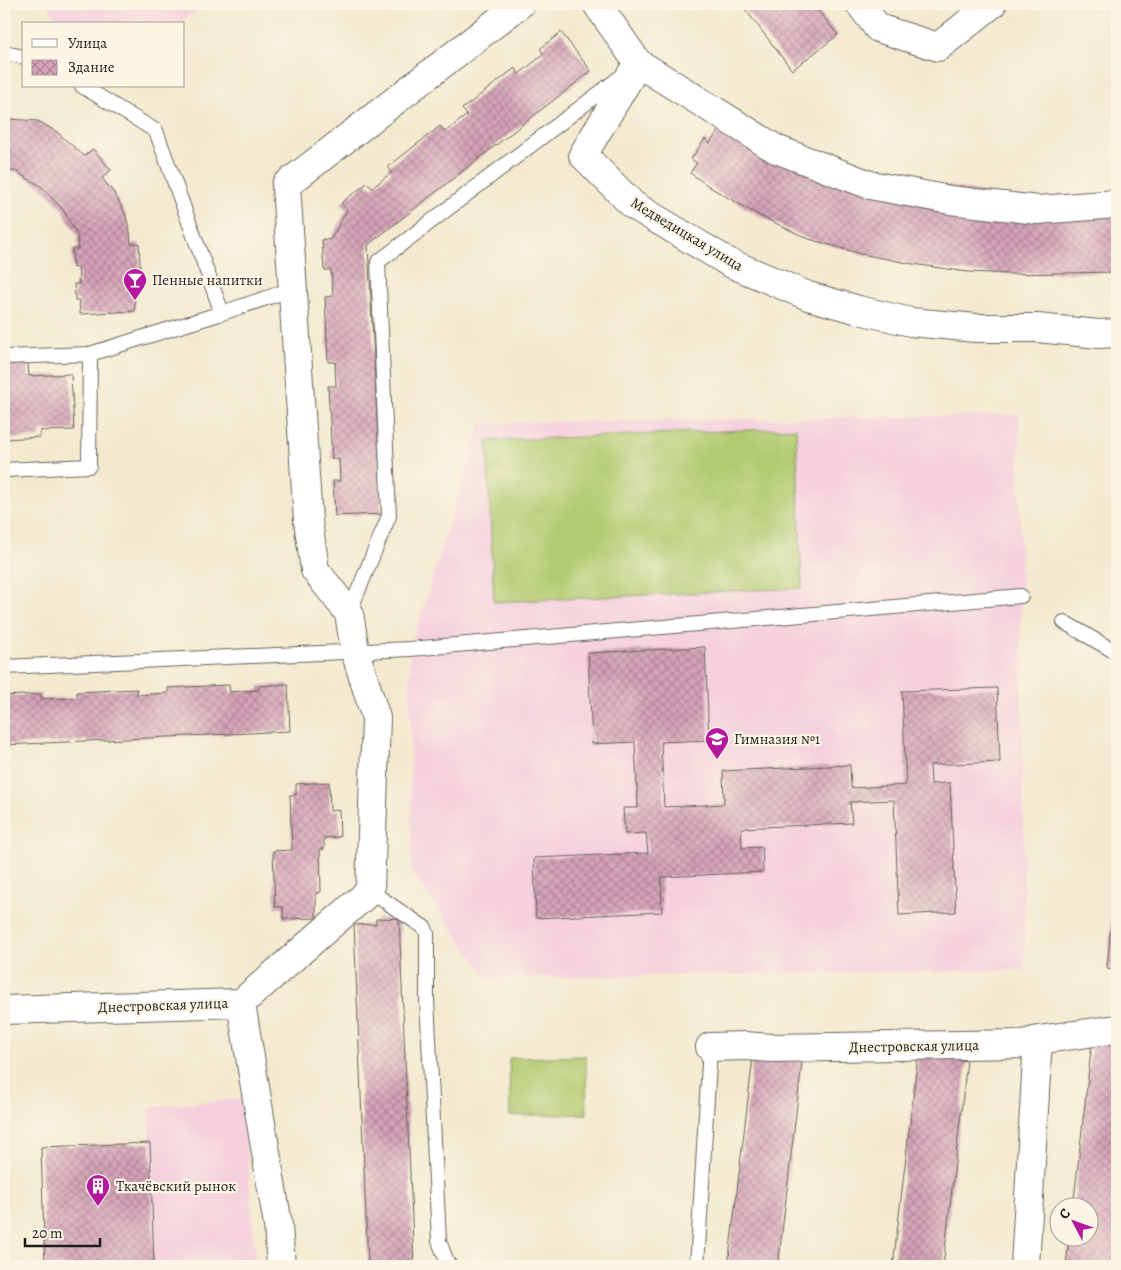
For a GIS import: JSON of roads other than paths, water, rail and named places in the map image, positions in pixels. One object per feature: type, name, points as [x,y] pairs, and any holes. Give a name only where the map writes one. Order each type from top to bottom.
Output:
[{"type":"street","points":[[370,891],[376,718],[355,651],[349,613],[315,570],[308,521],[286,185],[520,4]]},
{"type":"street","points":[[597,4],[638,63],[776,149],[870,185],[950,200],[1038,210],[1117,204]]},
{"type":"street","points":[[860,4],[878,28],[938,47],[992,4]]},
{"type":"street","name":"Медведицкая улица","points":[[638,63],[583,155],[633,205],[730,263],[808,296],[911,322],[976,328],[1037,328],[1099,334],[1117,333]]},
{"type":"street","name":"Днестровская улица","points":[[4,1010],[241,1003],[370,891]]},
{"type":"street","points":[[241,1003],[278,1225],[281,1266]]},
{"type":"street","name":"Днестровская улица","points":[[710,1047],[745,1046],[771,1048],[1024,1044],[1038,1040],[1117,1029]]},
{"type":"street","points":[[1025,1266],[1038,1040]]},
{"type":"lane","points":[[4,53],[22,57]]},
{"type":"lane","points":[[349,613],[389,516],[378,262],[638,63]]},
{"type":"lane","points":[[85,88],[156,131],[222,314]]},
{"type":"lane","points":[[4,357],[90,354],[222,314],[293,289]]},
{"type":"lane","points":[[4,470],[88,466],[90,354]]},
{"type":"lane","points":[[4,667],[410,649],[1021,596]]},
{"type":"lane","points":[[1064,622],[1117,653]]},
{"type":"lane","points":[[370,891],[425,928],[427,934],[427,999],[439,1241],[450,1266]]},
{"type":"lane","points":[[697,1266],[710,1047]]},
{"type":"place","name":"Пенные напитки","points":[[135,301]]},
{"type":"place","name":"Гимназия №1","points":[[717,760]]},
{"type":"place","name":"Ткачёвский рынок","points":[[98,1207]]}]
